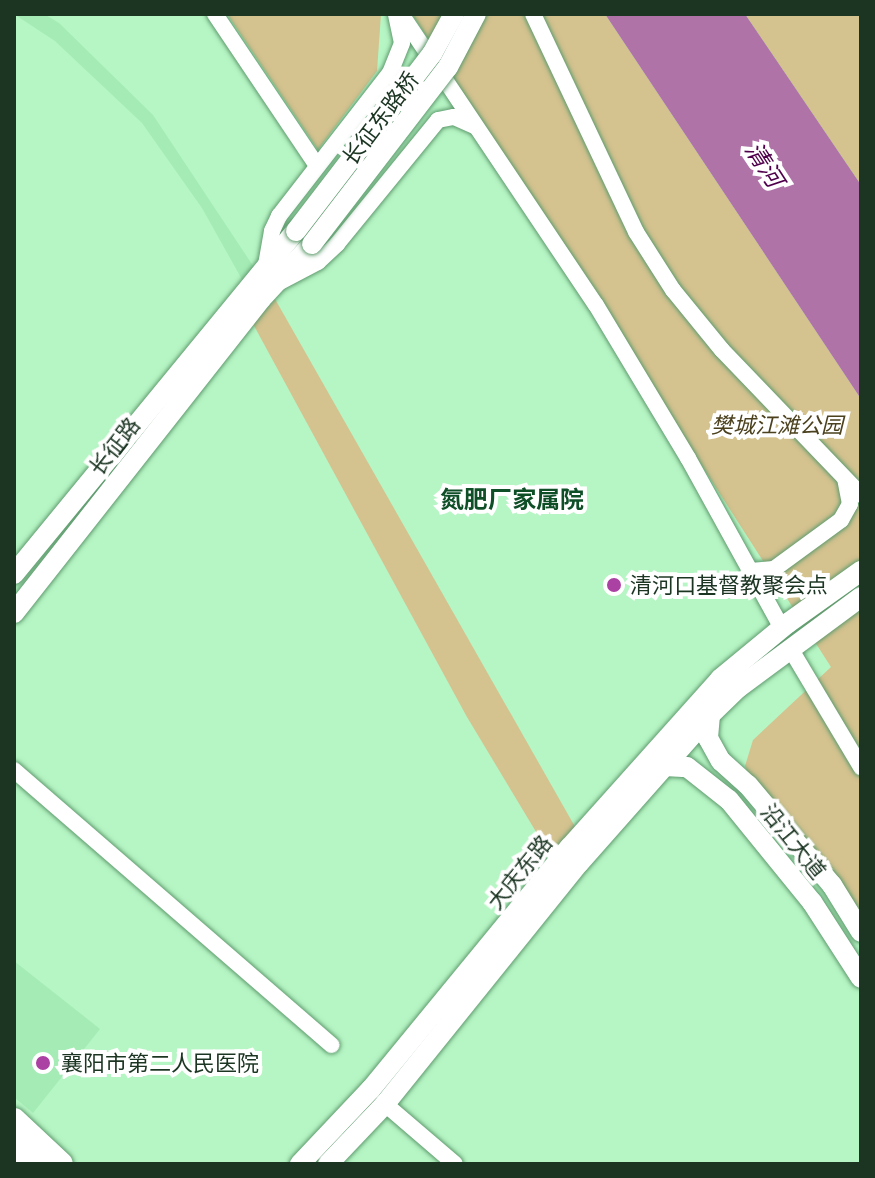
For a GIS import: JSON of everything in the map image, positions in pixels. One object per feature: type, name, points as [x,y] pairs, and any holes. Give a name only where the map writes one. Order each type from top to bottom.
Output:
[{"type":"highway","points":[[14,1120],[61,1164]]},
{"type":"highway","points":[[14,1146],[33,1164]]},
{"type":"main road","name":"长征东路桥","points":[[304,237],[432,54],[454,14]]},
{"type":"main road","name":"长征东路桥","points":[[304,237],[448,67],[476,14]]},
{"type":"main road","name":"长征路","points":[[14,574],[266,265],[304,237]]},
{"type":"main road","name":"长征路","points":[[14,613],[273,286],[304,237]]},
{"type":"main road","name":"大庆东路","points":[[300,1164],[371,1089],[570,847],[720,679],[785,626],[861,571]]},
{"type":"main road","name":"大庆东路","points":[[328,1164],[385,1104],[579,863],[710,715],[738,688],[861,597]]},
{"type":"main road","name":"沿江大道","points":[[710,715],[708,738],[721,761],[748,785],[832,885],[861,932]]},
{"type":"main road","name":"沿江大道","points":[[665,766],[687,767],[729,800],[812,902],[861,978]]},
{"type":"main road","points":[[14,1113],[71,1164]]},
{"type":"street","points":[[215,14],[317,166]]},
{"type":"street","points":[[390,73],[402,43],[398,14]]},
{"type":"street","points":[[398,14],[481,130],[596,305],[785,626]]},
{"type":"street","points":[[533,14],[636,232],[673,290],[722,350],[861,495]]},
{"type":"street","points":[[266,265],[272,231],[279,216],[417,40]]},
{"type":"street","points":[[273,286],[318,262],[337,244],[457,96]]},
{"type":"street","points":[[438,120],[454,117],[481,130]]},
{"type":"street","points":[[765,595],[767,578],[774,569],[848,512],[850,494],[844,474]]},
{"type":"street","points":[[751,571],[774,569]]},
{"type":"street","points":[[795,644],[861,767]]},
{"type":"street","points":[[14,770],[331,1045]]},
{"type":"street","points":[[385,1104],[455,1164]]},
{"type":"shaded area","points":[[14,14],[44,14],[59,23],[153,115],[275,299],[253,324],[244,283],[202,208],[142,123],[55,41]]},
{"type":"shaded area","name":"襄阳市第二人民医院","points":[[14,961],[100,1029],[33,1113],[14,1097]]},
{"type":"green space","points":[[227,14],[381,14],[377,71],[318,150]]},
{"type":"green space","name":"樊城江滩公园","points":[[412,14],[605,14],[861,399],[861,928],[756,791],[745,766],[753,740],[831,667]]},
{"type":"green space","points":[[745,14],[861,14],[861,185]]},
{"type":"green space","points":[[275,299],[578,832],[553,860],[467,717],[253,324]]},
{"type":"water","name":"清河","points":[[605,14],[745,14],[861,185],[861,399]]},
{"type":"place","name":"清河口基督教聚会点","points":[[614,585]]},
{"type":"place","name":"襄阳市第二人民医院","points":[[43,1063]]},
{"type":"district","name":"氮肥厂家属院","points":[[512,499]]}]
